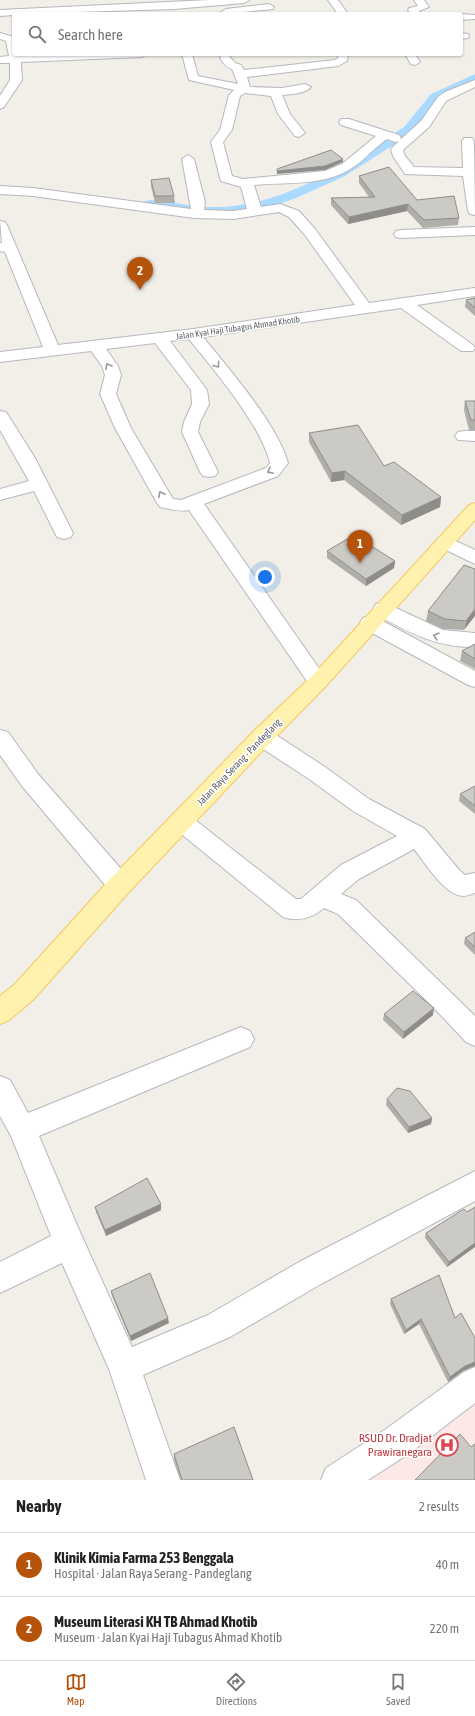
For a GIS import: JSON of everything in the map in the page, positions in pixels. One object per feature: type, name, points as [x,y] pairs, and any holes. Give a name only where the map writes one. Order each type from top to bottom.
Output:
[{"type":"main road","name":"Jalan Raya Serang - Pandeglang","points":[[0,1012],[24,992],[120,885],[262,737],[318,682],[475,509]]},
{"type":"street","points":[[85,12],[174,3],[244,0]]},
{"type":"street","points":[[333,0],[342,12]]},
{"type":"street","points":[[414,12],[413,10],[424,7],[419,0]]},
{"type":"street","points":[[174,3],[181,12]]},
{"type":"street","points":[[222,12],[268,7]]},
{"type":"street","points":[[0,13],[12,13]]},
{"type":"street","points":[[0,36],[11,39],[12,44]]},
{"type":"street","points":[[0,105],[16,80],[14,56]]},
{"type":"street","points":[[0,60],[74,56]]},
{"type":"street","points":[[188,56],[193,78],[220,82],[242,90],[276,92],[295,90],[305,86]]},
{"type":"street","points":[[240,74],[338,63],[343,59],[343,56]]},
{"type":"street","points":[[224,58],[231,65],[237,67],[244,84],[242,90],[235,95],[226,130],[217,142],[226,178],[231,182],[243,183],[326,175],[342,169],[360,157],[370,146],[389,136]]},
{"type":"street","points":[[469,172],[410,171],[398,156],[398,149],[424,124],[442,99],[449,94],[475,83]]},
{"type":"street","points":[[276,92],[278,104],[284,115],[299,133]]},
{"type":"street","points":[[345,122],[405,141]]},
{"type":"street","points":[[468,141],[472,158],[469,172],[475,210]]},
{"type":"street","points":[[188,159],[197,209]]},
{"type":"street","points":[[243,183],[246,185],[253,207]]},
{"type":"street","points":[[0,190],[197,209],[233,215],[253,207],[280,208],[294,214],[310,232],[330,263],[366,309]]},
{"type":"street","points":[[0,225],[6,248],[52,351]]},
{"type":"street","points":[[401,234],[475,231]]},
{"type":"street","name":"Jalan Kyai Haji Tubagus Ahmad Khotib","points":[[0,357],[160,339],[475,292]]},
{"type":"street","points":[[404,303],[467,348]]},
{"type":"street","points":[[96,347],[112,373],[113,380],[107,390],[109,398],[166,504],[182,506],[272,472],[280,463],[278,454],[249,407],[193,334]]},
{"type":"street","points":[[160,339],[199,390],[202,400],[200,408],[190,426],[190,432],[209,472]]},
{"type":"street","points":[[0,417],[39,484],[64,534]]},
{"type":"street","points":[[0,495],[39,484]]},
{"type":"street","points":[[193,502],[318,682]]},
{"type":"street","points":[[445,542],[475,558]]},
{"type":"street","points":[[377,616],[430,634],[455,640],[475,640]]},
{"type":"street","points":[[377,616],[475,680]]},
{"type":"street","points":[[262,737],[317,772],[362,805],[417,836],[451,878],[462,886],[475,884]]},
{"type":"street","points":[[0,738],[30,780],[120,885]]},
{"type":"street","points":[[182,822],[292,910],[307,908],[350,872],[417,836]]},
{"type":"street","points":[[321,897],[347,907],[442,999],[475,1034]]},
{"type":"street","points":[[22,1129],[241,1039]]},
{"type":"street","points":[[0,1089],[22,1129],[69,1243],[124,1367],[163,1480]]},
{"type":"street","points":[[124,1367],[219,1326],[310,1273],[475,1185]]},
{"type":"street","points":[[0,1278],[69,1243]]},
{"type":"street","points":[[338,1480],[398,1441],[475,1383]]},
{"type":"shaded area","name":"RSUD Dr. Dradjat Prawiranegara","points":[[475,1404],[475,1480],[372,1480],[467,1410]]},
{"type":"building","points":[[331,150],[343,159],[325,166],[277,171],[277,169]]},
{"type":"building","points":[[389,167],[417,200],[454,196],[459,218],[424,220],[408,204],[349,217],[331,198],[375,197],[359,176]]},
{"type":"building","points":[[169,178],[174,196],[155,196],[151,180]]},
{"type":"building","points":[[475,298],[475,308],[466,300]]},
{"type":"building","points":[[465,401],[475,401],[475,420],[471,420]]},
{"type":"building","points":[[358,425],[384,466],[394,462],[441,497],[402,515],[345,471],[332,473],[309,433]]},
{"type":"building","points":[[354,535],[395,561],[366,579],[327,551]]},
{"type":"building","points":[[464,565],[475,569],[475,609],[466,621],[445,619],[428,611]]},
{"type":"building","points":[[475,644],[475,659],[462,651]]},
{"type":"building","points":[[475,786],[475,806],[460,794]]},
{"type":"building","points":[[475,932],[475,947],[465,938]]},
{"type":"building","points":[[413,991],[434,1008],[404,1032],[384,1014]]},
{"type":"building","points":[[397,1088],[410,1091],[432,1118],[409,1127],[387,1099]]},
{"type":"building","points":[[147,1178],[161,1204],[105,1230],[95,1207]]},
{"type":"building","points":[[475,1207],[475,1243],[449,1262],[426,1233],[464,1209],[467,1212]]},
{"type":"building","points":[[150,1273],[168,1318],[130,1336],[111,1291]]},
{"type":"building","points":[[439,1275],[455,1318],[461,1313],[475,1338],[475,1362],[465,1366],[450,1377],[421,1319],[406,1330],[391,1299]]},
{"type":"building","points":[[234,1427],[253,1480],[182,1480],[174,1454]]},
{"type":"building","points":[[460,1434],[471,1447],[475,1444],[475,1480],[415,1480]]},
{"type":"waterway","points":[[150,204],[219,211],[265,205],[291,195],[340,173],[402,134],[408,130],[435,96],[475,77]]},
{"type":"place","name":"Museum Literasi KH TB Ahmad Khotib","points":[[140,290]]},
{"type":"place","name":"Klinik Kimia Farma 253 Benggala","points":[[360,563]]},
{"type":"place","name":"RSUD Dr. Dradjat Prawiranegara","points":[[447,1445]]}]
